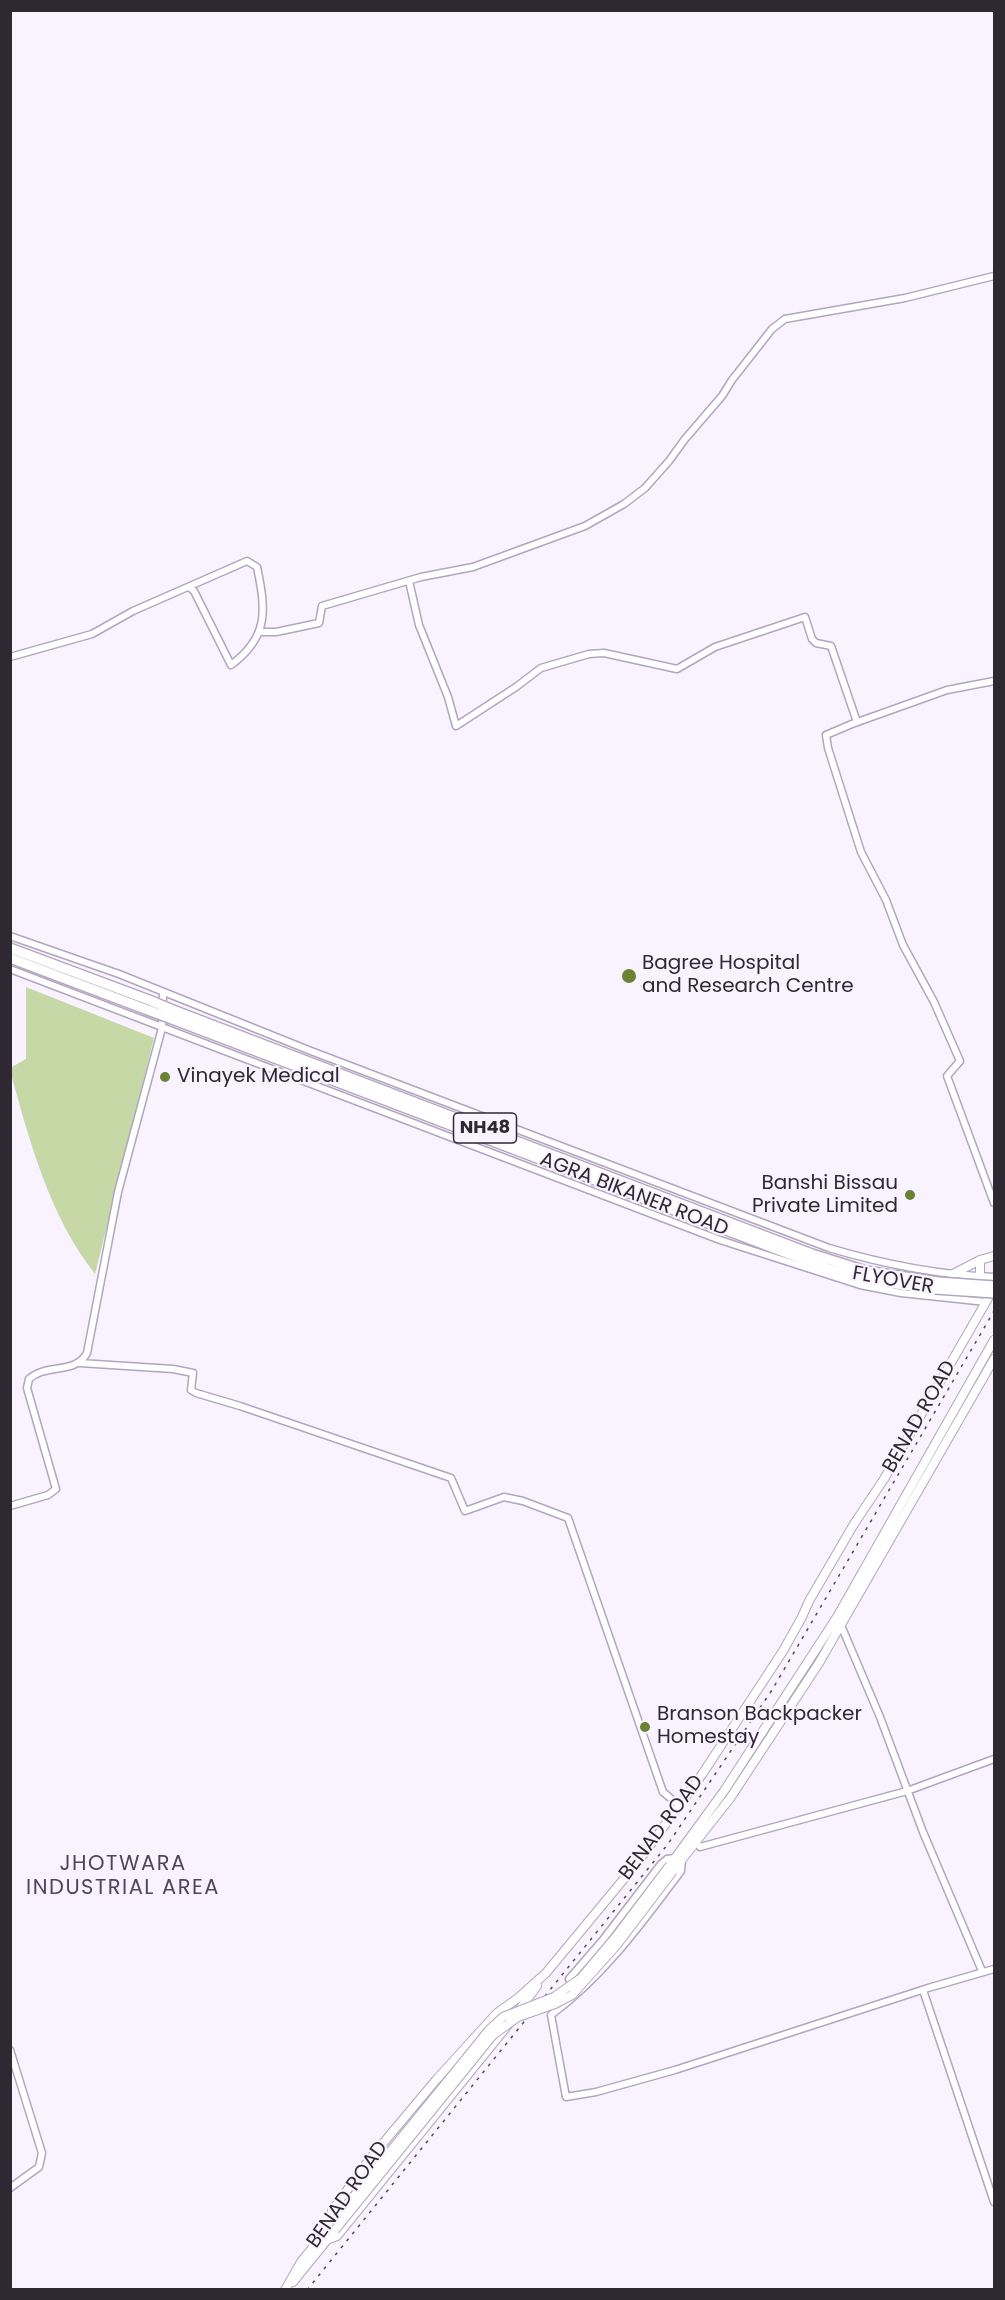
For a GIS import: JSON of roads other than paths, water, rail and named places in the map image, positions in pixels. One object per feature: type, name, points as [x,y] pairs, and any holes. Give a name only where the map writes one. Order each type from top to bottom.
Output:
[{"type":"highway","name":"NH48","points":[[10,948],[147,1005],[795,1252]]},
{"type":"highway","name":"NH48","points":[[10,958],[147,1005]]},
{"type":"highway","name":"FLYOVER","points":[[795,1252],[866,1271],[919,1280],[994,1286]]},
{"type":"highway","name":"FLYOVER","points":[[795,1252],[826,1268],[874,1281],[911,1287],[994,1293]]},
{"type":"main road","points":[[953,1274],[980,1260],[994,1256]]},
{"type":"main road","points":[[980,1260],[980,1276],[986,1302]]},
{"type":"main road","name":"BENAD ROAD","points":[[286,2289],[301,2262],[335,2223],[332,2211],[369,2160],[436,2080],[497,2013],[546,1973],[637,1863],[680,1806],[783,1651],[809,1600],[884,1479],[994,1286]]},
{"type":"main road","points":[[329,2239],[335,2223],[489,2030],[503,2018],[554,1997],[581,1978],[675,1863],[696,1843],[731,1797],[841,1625],[867,1572],[994,1340]]},
{"type":"main road","points":[[335,2223],[493,2035],[518,2017],[555,2004],[572,1995],[616,1946],[724,1791],[867,1572],[994,1359]]},
{"type":"main road","points":[[329,2239],[337,2236],[501,2035],[546,1973]]},
{"type":"main road","name":"BENAD ROAD","points":[[286,2289],[329,2239]]},
{"type":"street","points":[[260,632],[276,633],[320,623],[322,606],[409,580],[473,567],[585,526],[624,504],[645,488],[669,461],[772,329],[785,319],[904,298],[994,276]]},
{"type":"street","points":[[10,657],[92,634],[133,611],[247,561],[257,567],[263,601],[263,619],[260,632],[248,651],[231,665],[194,591],[189,587]]},
{"type":"street","points":[[409,580],[419,625],[448,697],[456,726],[541,668],[589,654],[604,653],[677,669],[716,647],[805,617],[812,639],[816,643],[831,646],[857,722]]},
{"type":"street","points":[[994,681],[947,690],[826,735],[828,748],[861,852],[886,900],[903,945],[934,1002],[960,1061],[947,1076],[994,1203]]},
{"type":"street","points":[[10,936],[163,992],[332,1059],[829,1248],[884,1263],[953,1274],[994,1277]]},
{"type":"street","points":[[10,969],[686,1228],[860,1285],[901,1293],[986,1302]]},
{"type":"street","points":[[80,1363],[87,1353],[118,1192],[162,1028],[163,992]]},
{"type":"street","points":[[10,1506],[48,1495],[56,1490],[27,1388],[29,1379],[38,1373],[80,1363],[173,1369],[193,1373],[190,1387],[196,1393],[451,1478],[465,1511],[504,1497],[523,1501],[568,1518],[663,1792],[680,1806]]},
{"type":"street","points":[[837,1617],[880,1717],[907,1791],[982,1971]]},
{"type":"street","points":[[696,1843],[700,1847],[907,1791],[994,1759]]},
{"type":"street","points":[[578,1996],[569,1978],[602,1941],[667,1859],[681,1870],[652,1910],[610,1962],[578,1996],[551,2015],[566,2097],[596,2092],[675,2070],[994,1969]]},
{"type":"street","points":[[922,1990],[994,2202]]},
{"type":"street","points":[[10,2050],[42,2153],[39,2167],[10,2188]]},
{"type":"railway","points":[[307,2290],[668,1844],[772,1690],[994,1311]]},
{"type":"place","name":"Bagree Hospital and Research Centre","points":[[629,976]]},
{"type":"place","name":"Vinayek Medical","points":[[165,1077]]},
{"type":"place","name":"Banshi Bissau Private Limited","points":[[910,1195]]},
{"type":"place","name":"Branson Backpacker Homestay","points":[[645,1727]]},
{"type":"district","name":"JHOTWARA INDUSTRIAL AREA","points":[[123,1877]]}]
